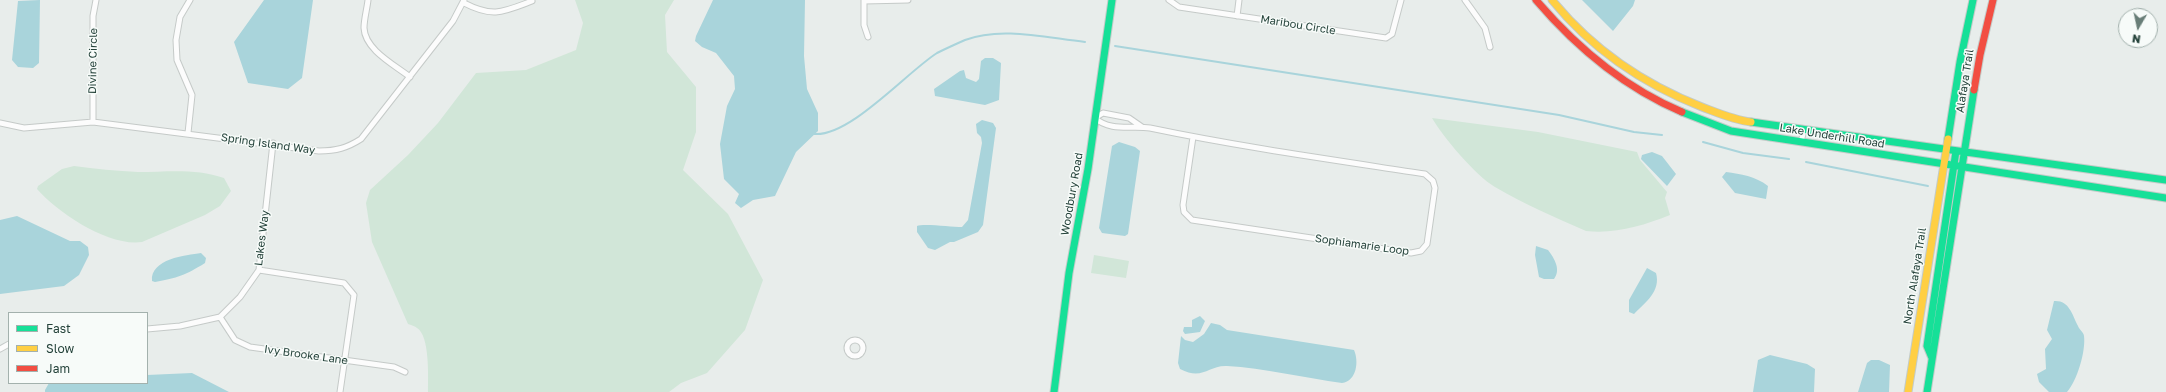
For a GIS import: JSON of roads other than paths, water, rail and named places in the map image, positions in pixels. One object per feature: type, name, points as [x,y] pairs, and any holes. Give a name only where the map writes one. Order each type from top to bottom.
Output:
[{"type":"street","name":"Divine Circle","points":[[93,122],[93,16],[96,0]]},
{"type":"street","points":[[188,133],[192,95],[177,60],[176,40],[180,18],[190,0]]},
{"type":"street","points":[[368,0],[364,28],[367,38],[372,46],[410,77]]},
{"type":"street","points":[[868,37],[864,25],[864,0],[908,0]]},
{"type":"street","name":"Woodbury Road","points":[[1054,392],[1069,273],[1095,118],[1112,0]]},
{"type":"street","name":"Maribou Circle","points":[[1169,0],[1179,7],[1386,38],[1392,34],[1401,0]]},
{"type":"street","points":[[1237,16],[1240,0]]},
{"type":"street","points":[[1465,0],[1485,28],[1490,47]]},
{"type":"street","name":"Lake Underhill Road","points":[[1536,0],[1550,19],[1582,50],[1615,77],[1652,98],[1691,117],[1731,131],[2166,198]]},
{"type":"street","name":"Lake Underhill Road","points":[[1552,0],[1590,39],[1622,66],[1660,88],[1718,114],[1742,121],[2166,180]]},
{"type":"street","name":"Alafaya Trail","points":[[1944,164],[1961,54],[1973,0]]},
{"type":"street","name":"Alafaya Trail","points":[[1963,166],[1980,55],[1993,0]]},
{"type":"street","name":"Spring Island Way","points":[[0,123],[24,128],[93,122],[273,143],[319,151],[331,151],[347,148],[361,139],[453,21],[464,1]]},
{"type":"street","points":[[464,1],[480,11],[501,13],[532,1]]},
{"type":"street","name":"Sophiamarie Loop","points":[[1142,127],[1137,122],[1129,118],[1102,113],[1095,118],[1101,124],[1127,128],[1142,127],[1193,137],[1426,174],[1433,181],[1435,188],[1427,244],[1421,251],[1411,253],[1192,220],[1184,212],[1183,205],[1193,137]]},
{"type":"street","points":[[1801,142],[1804,130]]},
{"type":"street","name":"Lakes Way","points":[[220,317],[240,297],[259,270],[273,143]]},
{"type":"street","name":"North Alafaya Trail","points":[[1932,358],[1927,346],[1956,151]]},
{"type":"street","name":"North Alafaya Trail","points":[[1908,392],[1944,164]]},
{"type":"street","name":"North Alafaya Trail","points":[[1927,392],[1963,166]]},
{"type":"street","points":[[259,270],[344,283],[354,295],[340,392]]},
{"type":"street","points":[[148,329],[180,326],[220,317]]},
{"type":"street","name":"Ivy Brooke Lane","points":[[220,317],[235,340],[250,347],[345,360],[394,368],[405,372]]},
{"type":"water","points":[[40,0],[39,63],[33,68],[18,67],[12,60],[18,1]]},
{"type":"water","points":[[264,0],[313,0],[302,78],[288,89],[248,83],[234,42]]},
{"type":"water","points":[[713,0],[805,0],[804,56],[807,89],[818,113],[818,131],[796,152],[775,196],[753,200],[741,208],[735,203],[739,194],[724,179],[720,144],[727,106],[735,89],[734,76],[716,53],[702,47],[695,41]]},
{"type":"water","points":[[1582,0],[1635,0],[1633,6],[1613,31]]},
{"type":"water","points":[[985,58],[993,58],[1001,63],[999,100],[985,105],[935,96],[934,89],[960,71],[964,70],[966,78],[976,82],[979,79],[981,61]]},
{"type":"water","points":[[982,120],[993,123],[996,128],[983,225],[978,232],[954,242],[950,242],[935,250],[928,248],[917,232],[917,226],[931,225],[962,227],[968,220],[982,143],[981,137],[977,133],[976,124]]},
{"type":"water","points":[[1119,142],[1135,147],[1140,151],[1128,234],[1125,236],[1102,233],[1099,228],[1112,146]]},
{"type":"water","points":[[1652,152],[1662,156],[1676,174],[1667,186],[1641,159],[1642,155]]},
{"type":"water","points":[[1726,172],[1748,176],[1768,186],[1766,199],[1735,193],[1722,177]]},
{"type":"water","points":[[17,216],[70,241],[80,241],[88,247],[89,255],[79,275],[64,286],[0,294],[0,220]]},
{"type":"water","points":[[1536,246],[1548,250],[1553,257],[1557,268],[1554,279],[1544,279],[1539,277],[1535,255]]},
{"type":"water","points":[[201,253],[206,258],[205,263],[198,267],[175,277],[155,282],[152,281],[153,274],[163,263],[178,257]]},
{"type":"water","points":[[1647,268],[1656,273],[1656,285],[1648,300],[1634,314],[1629,312],[1629,300]]},
{"type":"water","points":[[2054,301],[2059,301],[2067,305],[2084,336],[2084,350],[2080,366],[2071,387],[2067,392],[2049,392],[2039,382],[2037,374],[2046,369],[2045,349],[2052,339],[2047,330]]},
{"type":"water","points":[[1200,316],[1205,321],[1200,332],[1185,334],[1183,331],[1184,327],[1192,327],[1192,320]]},
{"type":"water","points":[[1211,323],[1220,325],[1227,330],[1354,350],[1356,354],[1356,370],[1351,379],[1342,383],[1241,367],[1220,366],[1200,373],[1188,372],[1180,369],[1178,363],[1181,336],[1185,340],[1193,342],[1204,334]]},
{"type":"water","points":[[1770,355],[1807,364],[1815,369],[1814,392],[1753,392],[1758,360]]},
{"type":"water","points":[[1871,360],[1879,360],[1890,365],[1889,392],[1858,392],[1867,363]]},
{"type":"water","points":[[192,373],[229,392],[45,392],[48,384],[148,384],[148,375]]},
{"type":"waterway","points":[[814,134],[828,132],[861,115],[937,53],[965,40],[979,36],[1009,33],[1085,42]]},
{"type":"waterway","points":[[1115,46],[1559,115],[1634,132],[1662,135]]},
{"type":"waterway","points":[[1703,142],[1743,153],[1789,159]]},
{"type":"waterway","points":[[1806,162],[1928,186]]}]
